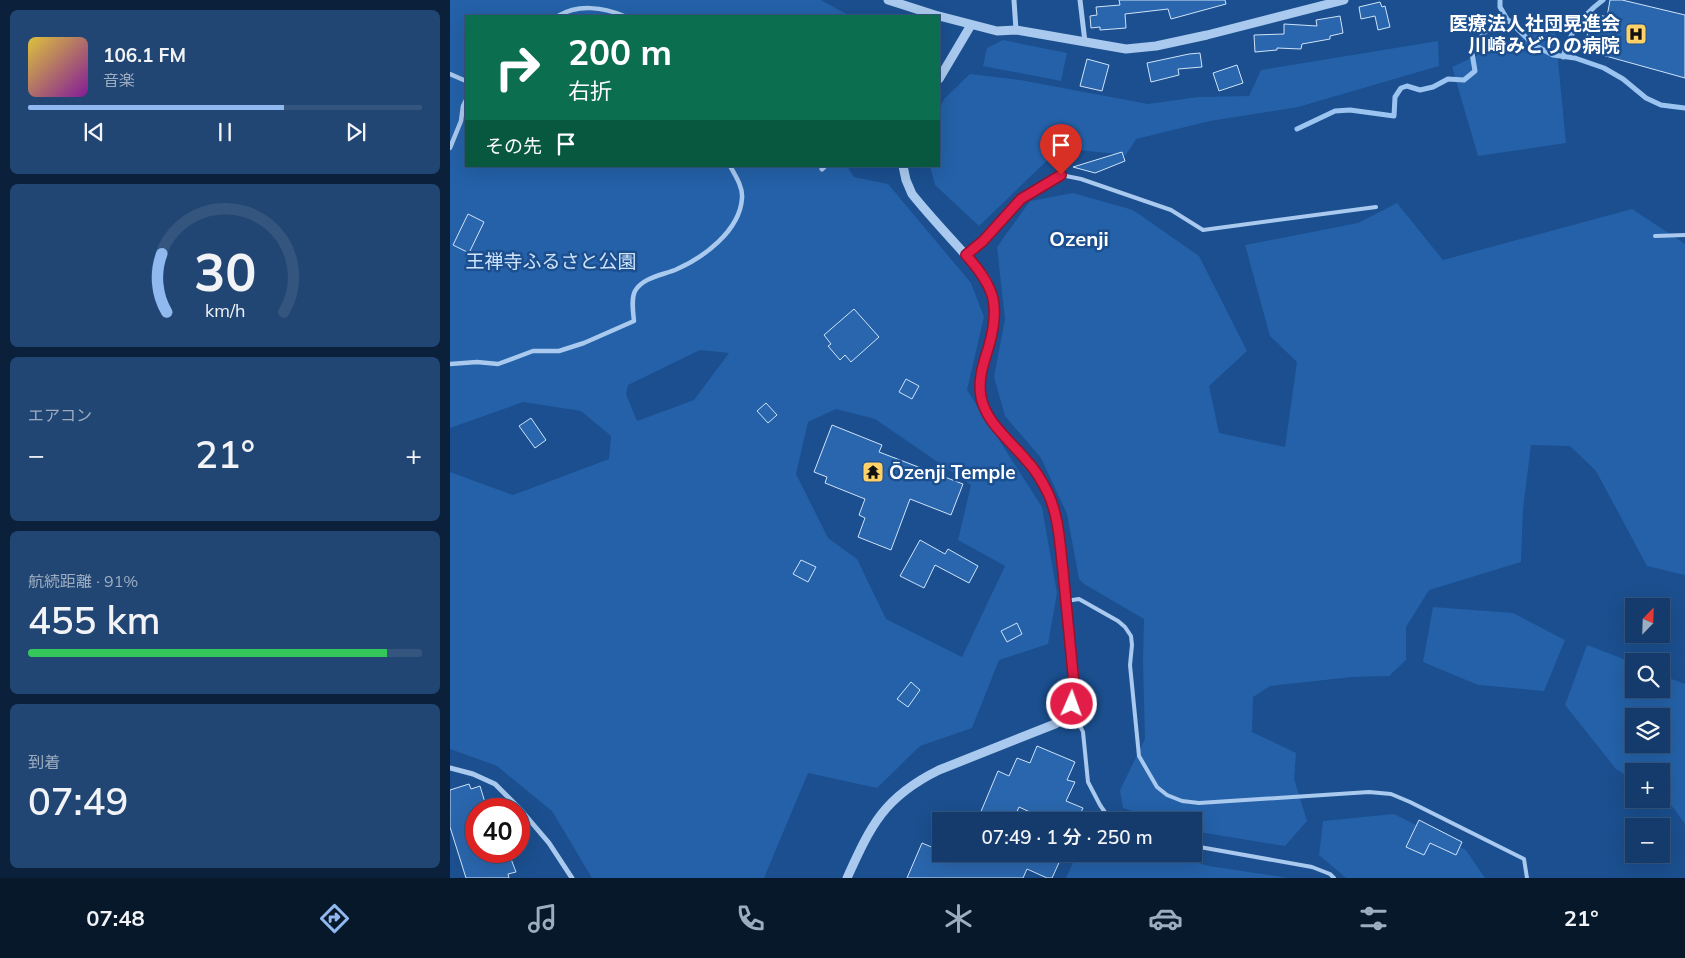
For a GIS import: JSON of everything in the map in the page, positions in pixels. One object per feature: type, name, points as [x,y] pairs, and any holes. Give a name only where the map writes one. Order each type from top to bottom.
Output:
[{"type":"street","points":[[888,0],[935,15]]},
{"type":"street","points":[[1014,0],[1016,30]]},
{"type":"street","points":[[1080,0],[1085,42]]},
{"type":"street","points":[[940,17],[997,31],[1016,30],[1126,49],[1156,46],[1344,0]]},
{"type":"street","points":[[560,15],[568,10],[597,8],[622,15]]},
{"type":"street","points":[[940,77],[971,25]]},
{"type":"street","points":[[450,74],[465,81]]},
{"type":"street","points":[[450,148],[461,121],[465,102]]},
{"type":"street","points":[[450,364],[478,362],[498,364],[533,351],[558,350],[584,343],[634,321],[632,305],[634,291],[641,283],[677,269],[706,251],[727,233],[737,217],[742,197],[737,177],[731,167]]},
{"type":"street","points":[[847,878],[873,824],[881,813],[902,793],[926,776],[1055,724],[1065,718],[1071,707],[1074,690],[1066,601],[1054,512],[1048,494],[1029,462],[988,416],[982,401],[979,383],[992,335],[995,317],[994,299],[988,282],[912,194],[903,167]]},
{"type":"street","points":[[450,768],[473,774],[495,784],[549,842],[572,878]]},
{"type":"lane","points":[[966,255],[983,241],[1021,199],[1061,175],[1081,179],[1170,210],[1203,230],[1376,207]]},
{"type":"lane","points":[[1655,236],[1685,235]]},
{"type":"lane","points":[[1066,601],[1079,599],[1118,621],[1131,636],[1130,665],[1139,756],[1157,787],[1167,795],[1182,801],[1198,802],[1369,792],[1391,794],[1524,859],[1527,878]]},
{"type":"lane","points":[[1071,707],[1083,732],[1088,782],[1105,812]]},
{"type":"lane","points":[[1202,847],[1312,867],[1330,874],[1334,878]]},
{"type":"green space","name":"王禅寺ふるさと公園","points":[[450,0],[821,0],[848,15],[465,15],[465,167],[848,167],[854,177],[888,184],[971,283],[984,317],[967,390],[1042,507],[1057,593],[1048,644],[999,660],[972,728],[920,746],[877,788],[808,773],[764,878],[592,878],[552,811],[497,766],[450,749],[450,472],[513,495],[609,459],[611,436],[581,411],[523,402],[450,428]],"holes":[[[700,350],[729,353],[694,400],[637,421],[626,394],[628,385]],[[836,409],[875,419],[971,485],[958,540],[1005,566],[962,657],[886,619],[857,559],[828,538],[796,474],[808,422]]]},
{"type":"green space","points":[[1554,19],[1566,143],[1478,156],[1452,67]]},
{"type":"green space","points":[[1003,40],[1067,53],[1061,81],[983,66],[987,48]]},
{"type":"green space","points":[[1438,41],[1439,66],[1298,107],[1210,121],[1136,139],[1126,155],[1060,148],[979,226],[935,185],[930,167],[940,167],[940,109],[944,99],[970,74],[1020,80],[1148,104],[1198,97],[1249,96],[1261,70]]},
{"type":"green space","points":[[1073,193],[1133,210],[1199,256],[1247,351],[1209,386],[1219,433],[1285,447],[1297,362],[1270,336],[1245,245],[1358,223],[1397,203],[1443,260],[1632,209],[1685,244],[1685,575],[1647,566],[1596,471],[1570,446],[1531,445],[1523,509],[1521,562],[1429,590],[1406,627],[1406,660],[1389,676],[1352,677],[1270,686],[1253,697],[1252,732],[1296,753],[1294,779],[1307,821],[1285,846],[1202,832],[1202,812],[1136,812],[1123,808],[1120,790],[1145,739],[1144,619],[1084,584],[1079,579],[1067,514],[1041,458],[1005,416],[994,377],[1005,319],[997,247],[1030,201]]},
{"type":"green space","points":[[1433,607],[1513,613],[1565,640],[1544,691],[1478,685],[1423,662]]},
{"type":"green space","points":[[1587,645],[1625,660],[1625,698],[1670,698],[1670,678],[1685,684],[1685,824],[1670,805],[1670,763],[1625,763],[1625,774],[1616,769],[1565,705]]},
{"type":"green space","points":[[1394,814],[1466,850],[1485,878],[1346,878],[1319,855],[1323,821]]},
{"type":"green space","points":[[1073,862],[1194,862],[1289,878],[1066,878]]},
{"type":"building","points":[[1119,0],[1225,0],[1226,4],[1171,19],[1168,9],[1125,14],[1126,28],[1100,30],[1100,27],[1091,28],[1090,16],[1097,15],[1096,7],[1120,5]]},
{"type":"building","name":"医療法人社団晃進会 川崎みどりの病院","points":[[1610,0],[1622,0],[1685,15],[1685,78],[1584,50],[1592,13],[1607,17]]},
{"type":"building","points":[[1380,2],[1382,7],[1385,6],[1390,27],[1378,30],[1375,16],[1361,19],[1359,7]]},
{"type":"building","points":[[1340,16],[1343,33],[1330,36],[1330,39],[1302,44],[1301,49],[1277,48],[1277,50],[1255,52],[1254,35],[1284,34],[1284,24],[1317,26],[1316,20]]},
{"type":"building","points":[[1200,53],[1202,67],[1178,69],[1179,75],[1151,82],[1147,63]]},
{"type":"building","points":[[1087,59],[1109,65],[1102,91],[1080,86]]},
{"type":"building","points":[[1237,65],[1243,83],[1219,91],[1213,73]]},
{"type":"building","points":[[1122,152],[1125,161],[1095,173],[1073,167]]},
{"type":"building","points":[[468,214],[484,222],[469,253],[453,245]]},
{"type":"building","points":[[854,309],[879,337],[851,362],[845,355],[840,360],[828,346],[831,344],[824,335]]},
{"type":"building","points":[[906,379],[919,386],[912,399],[899,392]]},
{"type":"building","points":[[766,403],[777,415],[768,423],[757,411]]},
{"type":"building","points":[[531,418],[546,440],[535,448],[519,426]]},
{"type":"building","points":[[832,425],[882,445],[879,452],[963,484],[951,515],[910,499],[891,550],[858,537],[865,518],[859,515],[865,499],[825,483],[827,477],[814,472]]},
{"type":"building","points":[[920,540],[945,554],[948,549],[978,566],[969,583],[935,565],[924,588],[900,576]]},
{"type":"building","points":[[801,560],[816,567],[808,582],[793,574]]},
{"type":"building","points":[[1017,623],[1022,634],[1007,642],[1001,631]]},
{"type":"building","points":[[911,682],[920,690],[908,707],[897,699]]},
{"type":"building","points":[[1037,746],[1075,762],[1067,780],[1075,782],[1066,801],[1083,808],[1081,812],[1030,812],[1019,807],[1017,812],[981,812],[998,771],[1009,776],[1017,758],[1030,763]]},
{"type":"building","points":[[469,784],[471,789],[480,786],[484,798],[465,798],[465,863],[513,863],[516,872],[508,874],[509,878],[466,878],[450,827],[450,790]]},
{"type":"building","points":[[1419,820],[1462,842],[1456,855],[1430,843],[1424,855],[1406,847]]},
{"type":"building","points":[[922,843],[932,847],[932,862],[1059,862],[1052,878],[1047,878],[1027,869],[1023,878],[907,878]]},
{"type":"waterway","points":[[1500,0],[1500,7],[1507,19],[1534,45],[1553,55],[1575,58],[1604,68],[1623,79],[1646,98],[1661,105],[1685,108]]},
{"type":"waterway","points":[[1563,57],[1569,40],[1578,25],[1603,0]]},
{"type":"waterway","points":[[1297,129],[1335,111],[1350,110],[1394,116],[1395,97],[1401,88],[1407,86],[1420,90],[1433,87],[1448,79],[1464,80],[1475,71],[1472,53],[1476,43],[1485,32],[1496,24],[1510,21]]},
{"type":"place","name":"医療法人社団晃進会 川崎みどりの病院","points":[[1636,34]]},
{"type":"place","name":"Ōzenji Temple","points":[[873,472]]},
{"type":"district","name":"Ozenji","points":[[1079,238]]},
{"type":"route","points":[[1061,175],[1021,199],[983,241],[966,255],[988,282],[994,299],[995,317],[992,335],[982,366],[979,383],[982,401],[988,416],[1029,462],[1039,477],[1048,494],[1054,512],[1058,532],[1074,684],[1072,704]]}]
